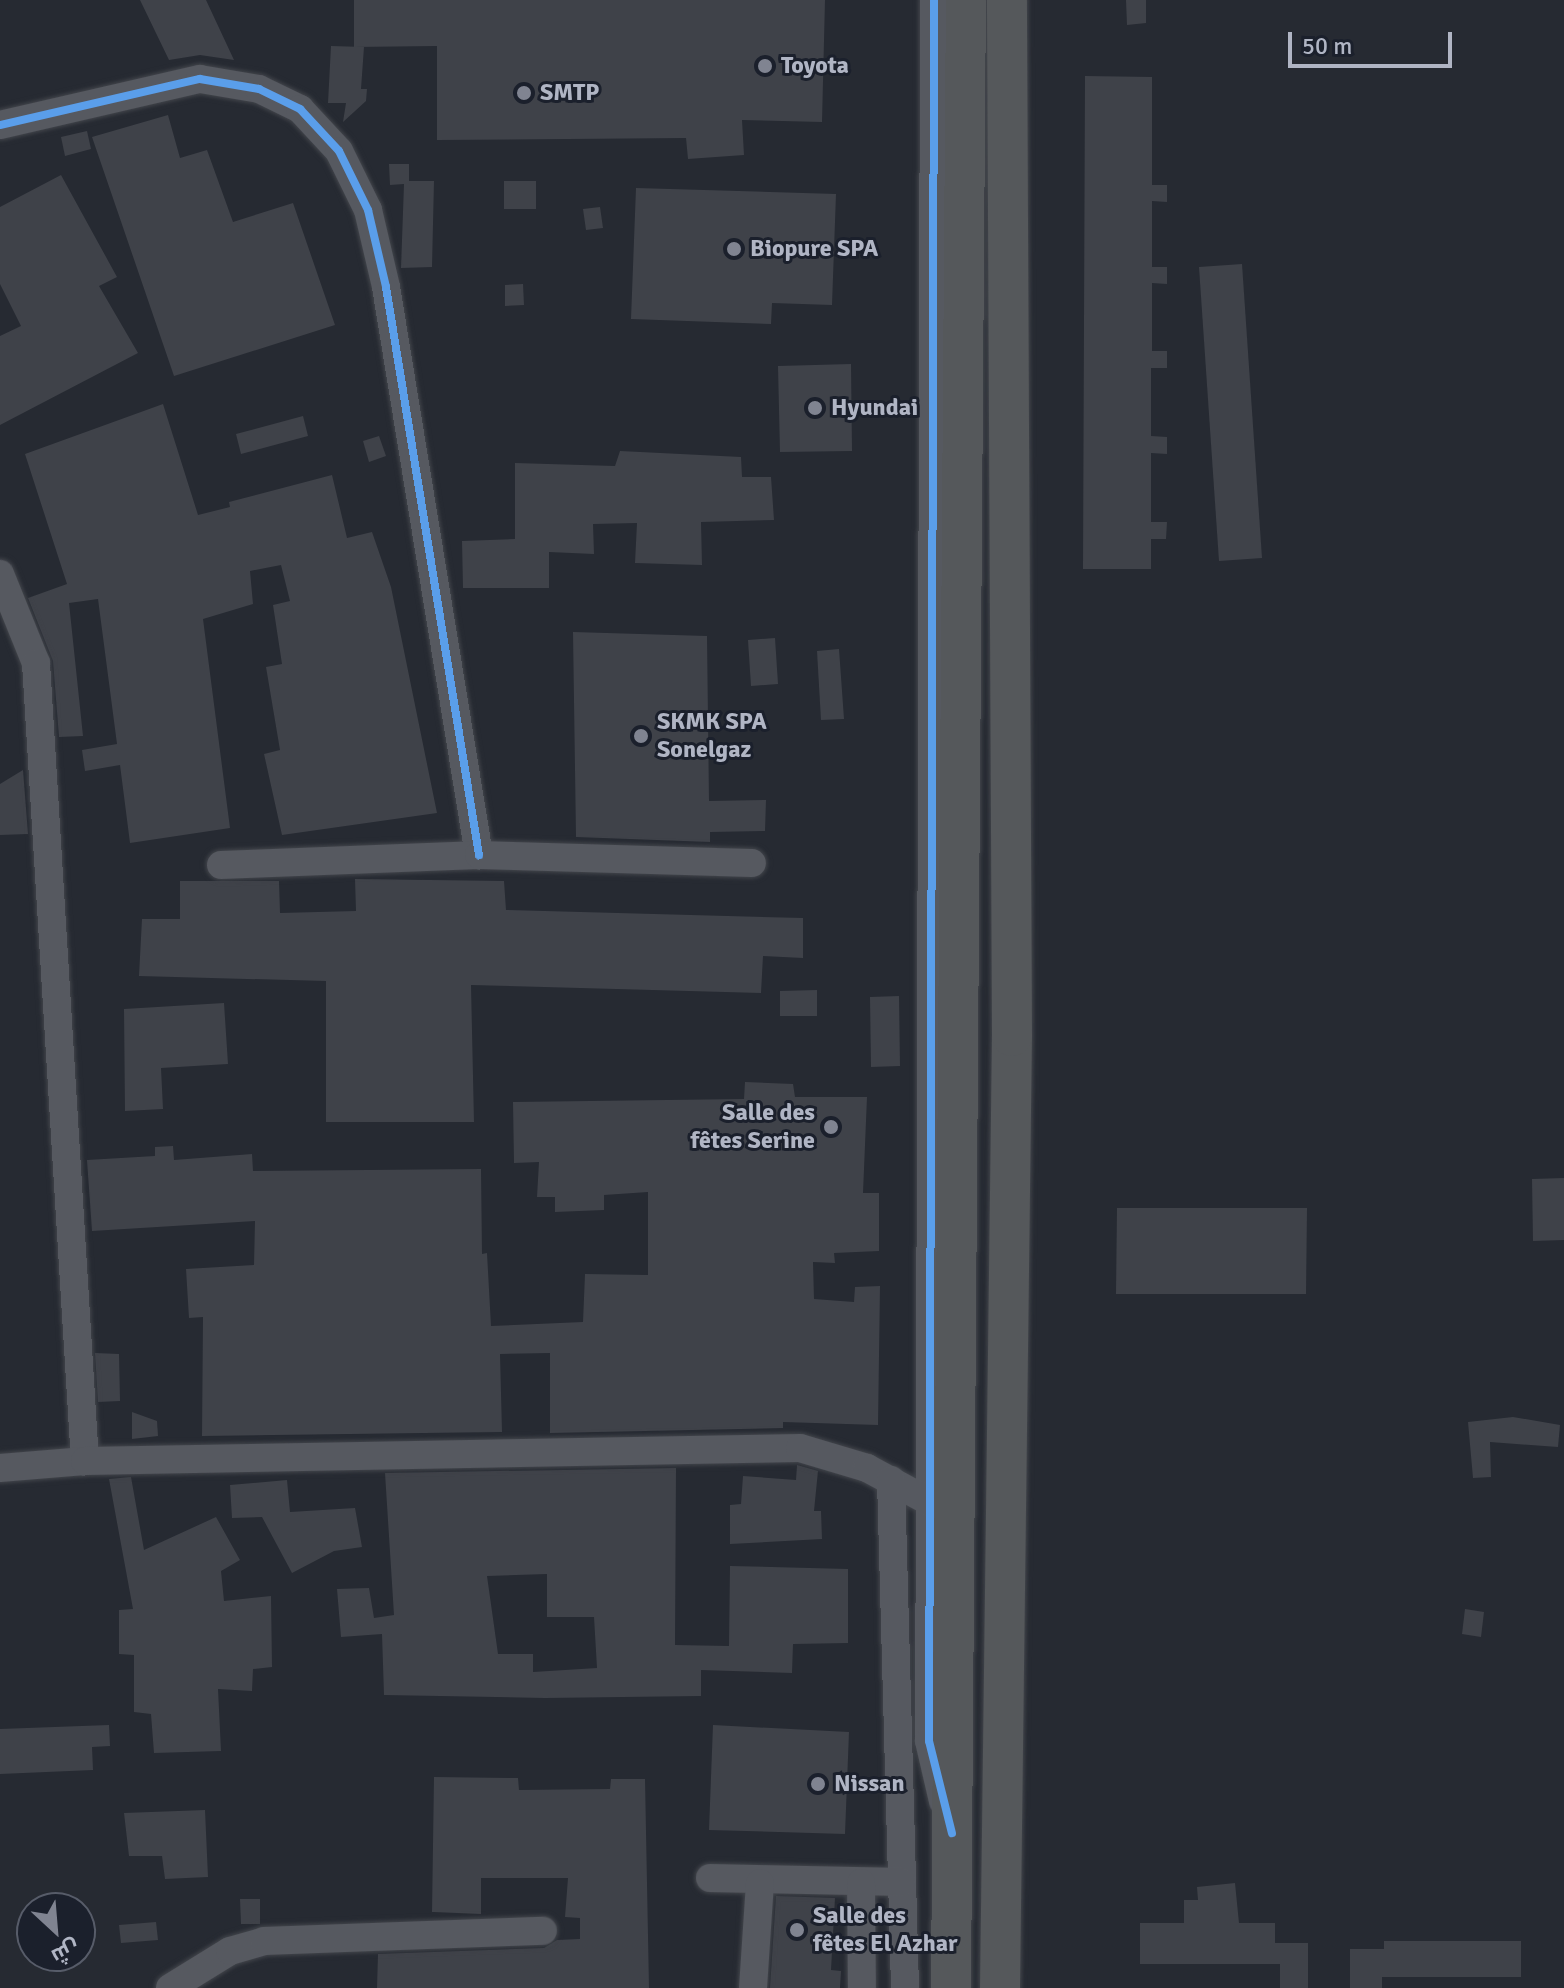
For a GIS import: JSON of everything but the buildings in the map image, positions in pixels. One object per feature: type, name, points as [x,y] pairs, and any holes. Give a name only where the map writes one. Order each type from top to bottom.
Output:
[{"type":"highway","points":[[951,1988],[966,0]]},
{"type":"highway","points":[[1000,1988],[1012,1036],[1007,0]]},
{"type":"street","points":[[934,0],[929,1741],[952,1833]]},
{"type":"street","points":[[0,125],[200,79],[259,89],[300,109],[339,151],[368,210],[386,287],[479,855]]},
{"type":"street","points":[[0,574],[36,663],[85,1461]]},
{"type":"street","points":[[221,865],[479,855],[752,863]]},
{"type":"street","points":[[0,1468],[85,1461],[800,1448],[833,1454],[891,1480],[932,1503]]},
{"type":"street","points":[[891,1480],[905,1988]]},
{"type":"street","points":[[710,1878],[760,1883],[902,1882]]},
{"type":"street","points":[[753,1988],[760,1883]]},
{"type":"street","points":[[861,1883],[862,1988]]},
{"type":"street","points":[[170,1988],[230,1951],[264,1941],[543,1931]]},
{"type":"cycle path","points":[[934,0],[929,1741],[952,1833]]},
{"type":"cycle path","points":[[0,125],[200,79],[259,89],[300,109],[339,151],[368,210],[386,287],[479,855]]},
{"type":"place","name":"Toyota","points":[[765,66]]},
{"type":"place","name":"SMTP","points":[[524,93]]},
{"type":"place","name":"Biopure SPA","points":[[734,249]]},
{"type":"place","name":"Hyundai","points":[[815,408]]},
{"type":"place","name":"SKMK SPA Sonelgaz","points":[[641,736]]},
{"type":"place","name":"Salle des fêtes Serine","points":[[831,1127]]},
{"type":"place","name":"Nissan","points":[[818,1784]]},
{"type":"place","name":"Salle des fêtes El Azhar","points":[[797,1930]]}]
